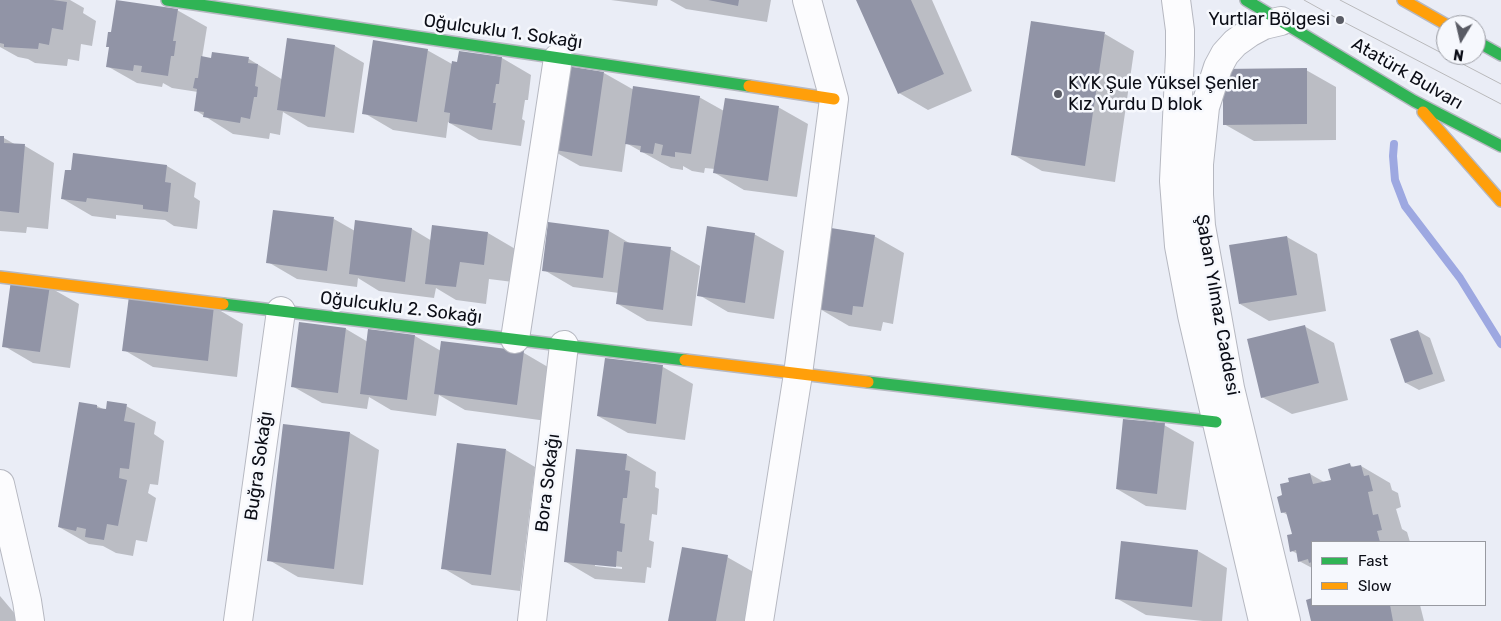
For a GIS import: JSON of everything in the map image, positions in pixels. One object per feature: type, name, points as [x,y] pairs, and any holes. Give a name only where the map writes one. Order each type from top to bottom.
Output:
[{"type":"street","name":"Oğulcuklu 1. Sokağı","points":[[166,0],[834,99]]},
{"type":"street","points":[[759,621],[798,374],[834,99],[807,0]]},
{"type":"street","name":"Şaban Yılmaz Caddesi","points":[[1176,0],[1180,46],[1179,103],[1175,151],[1175,211],[1184,281],[1263,621]]},
{"type":"street","name":"Atatürk Bulvarı","points":[[1246,0],[1414,101],[1501,146]]},
{"type":"street","points":[[1403,0],[1436,19]]},
{"type":"street","name":"Şaban Yılmaz Caddesi","points":[[1281,21],[1264,25],[1235,43],[1218,67],[1205,106],[1200,157],[1199,196],[1201,226],[1230,388],[1286,621]]},
{"type":"street","points":[[1486,47],[1501,55]]},
{"type":"street","points":[[515,339],[558,58]]},
{"type":"street","points":[[1414,101],[1501,201]]},
{"type":"street","name":"Oğulcuklu 2. Sokağı","points":[[0,276],[564,346],[1216,422]]},
{"type":"street","name":"Buğra Sokağı","points":[[238,621],[281,311]]},
{"type":"street","name":"Bora Sokağı","points":[[532,621],[564,346]]},
{"type":"street","points":[[0,484],[29,611]]},
{"type":"street","points":[[0,566],[29,611]]},
{"type":"building","points":[[0,0],[53,0],[67,2],[63,30],[52,28],[49,45],[39,43],[38,49],[4,47],[4,44],[0,43]]},
{"type":"building","points":[[116,0],[178,9],[173,41],[176,41],[174,56],[171,56],[168,76],[141,72],[142,66],[134,65],[133,71],[106,67],[109,47],[106,47],[108,32],[111,32]]},
{"type":"building","points":[[708,0],[739,0],[738,6]]},
{"type":"building","points":[[856,0],[911,0],[944,74],[898,94]]},
{"type":"building","name":"KYK Şule Yüksel Şenler Kız Yurdu D blok","points":[[1031,21],[1105,32],[1085,166],[1011,155]]},
{"type":"building","points":[[287,38],[335,45],[325,117],[277,110]]},
{"type":"building","points":[[373,40],[428,49],[417,122],[362,114]]},
{"type":"building","points":[[459,51],[502,57],[499,84],[496,84],[493,103],[496,103],[492,130],[449,123],[450,113],[444,112],[452,61],[457,62]]},
{"type":"building","points":[[212,52],[249,57],[248,63],[258,64],[255,86],[258,87],[257,97],[254,97],[250,119],[241,117],[240,123],[203,117],[204,112],[194,111],[197,89],[193,88],[195,78],[198,78],[201,56],[211,58]]},
{"type":"building","points":[[561,65],[604,72],[592,156],[549,149]]},
{"type":"building","points":[[1307,68],[1307,124],[1223,125],[1223,69]]},
{"type":"building","points":[[633,86],[700,96],[691,154],[675,152],[675,157],[661,155],[663,145],[655,143],[653,154],[640,152],[641,146],[625,144]]},
{"type":"building","points":[[725,98],[779,106],[768,181],[713,173]]},
{"type":"building","points":[[0,136],[4,136],[4,143],[25,144],[19,213],[0,211]]},
{"type":"building","points":[[73,153],[167,165],[165,182],[171,183],[168,212],[143,209],[143,205],[87,198],[86,202],[61,199],[65,170],[71,170]]},
{"type":"building","points":[[273,210],[334,217],[327,271],[266,263]]},
{"type":"building","points":[[355,220],[412,228],[405,282],[349,274]]},
{"type":"building","points":[[548,222],[609,230],[603,278],[542,271]]},
{"type":"building","points":[[432,225],[488,232],[484,265],[460,262],[456,287],[425,284]]},
{"type":"building","points":[[707,226],[755,233],[745,303],[697,296]]},
{"type":"building","points":[[831,228],[875,235],[863,307],[853,306],[852,315],[818,309]]},
{"type":"building","points":[[1287,236],[1297,295],[1239,304],[1229,245]]},
{"type":"building","points":[[624,242],[671,247],[663,310],[616,304]]},
{"type":"building","points":[[11,280],[50,285],[40,352],[2,347]]},
{"type":"building","points":[[129,296],[214,306],[208,361],[122,351]]},
{"type":"building","points":[[299,322],[346,328],[338,393],[291,387]]},
{"type":"building","points":[[1305,325],[1319,383],[1261,398],[1247,339]]},
{"type":"building","points":[[368,329],[415,335],[407,400],[360,394]]},
{"type":"building","points":[[1418,330],[1433,374],[1405,383],[1390,339]]},
{"type":"building","points":[[441,341],[524,351],[517,405],[434,394]]},
{"type":"building","points":[[605,358],[663,365],[656,424],[597,416]]},
{"type":"building","points":[[107,401],[127,404],[124,421],[135,423],[129,469],[120,468],[119,478],[127,480],[118,526],[107,524],[104,540],[85,537],[86,529],[77,527],[76,531],[58,527],[79,402],[97,405],[97,408],[106,409]]},
{"type":"building","points":[[1123,419],[1165,423],[1157,494],[1116,489]]},
{"type":"building","points":[[283,424],[350,432],[334,569],[267,561]]},
{"type":"building","points":[[457,443],[506,449],[491,575],[441,569]]},
{"type":"building","points":[[576,449],[627,454],[625,470],[630,471],[627,498],[623,498],[620,523],[625,524],[622,552],[617,551],[616,567],[564,562]]},
{"type":"building","points":[[1350,463],[1351,467],[1361,465],[1364,476],[1369,475],[1373,491],[1368,492],[1373,515],[1378,514],[1382,530],[1377,531],[1380,541],[1311,541],[1311,562],[1309,563],[1308,559],[1298,562],[1296,550],[1290,552],[1287,535],[1292,534],[1286,512],[1281,513],[1277,497],[1282,495],[1280,484],[1289,482],[1288,478],[1310,473],[1313,484],[1331,480],[1328,469]]},
{"type":"building","points":[[1121,541],[1198,550],[1192,607],[1115,599]]},
{"type":"building","points":[[682,547],[728,555],[716,621],[668,621]]},
{"type":"building","points":[[1311,598],[1311,606],[1390,606],[1393,621],[1311,621],[1306,600]]},
{"type":"waterway","points":[[1394,144],[1395,180],[1405,206],[1460,278],[1501,344]]},
{"type":"tram line","points":[[1304,0],[1501,104]]},
{"type":"tram line","points":[[1340,0],[1501,84]]},
{"type":"traffic: fast","points":[[167,0],[749,86]]},
{"type":"traffic: fast","points":[[1246,0],[1414,101],[1501,146]]},
{"type":"traffic: fast","points":[[1486,47],[1501,55]]},
{"type":"traffic: fast","points":[[223,304],[685,360]]},
{"type":"traffic: fast","points":[[868,382],[1216,422]]},
{"type":"traffic: slow","points":[[1403,0],[1436,19]]},
{"type":"traffic: slow","points":[[749,86],[834,99]]},
{"type":"traffic: slow","points":[[1423,112],[1501,201]]},
{"type":"traffic: slow","points":[[0,277],[223,304]]},
{"type":"traffic: slow","points":[[685,360],[868,382]]},
{"type":"place","name":"Yurtlar Bölgesi","points":[[1340,20]]},
{"type":"place","name":"KYK Şule Yüksel Şenler Kız Yurdu D blok","points":[[1058,94]]}]
